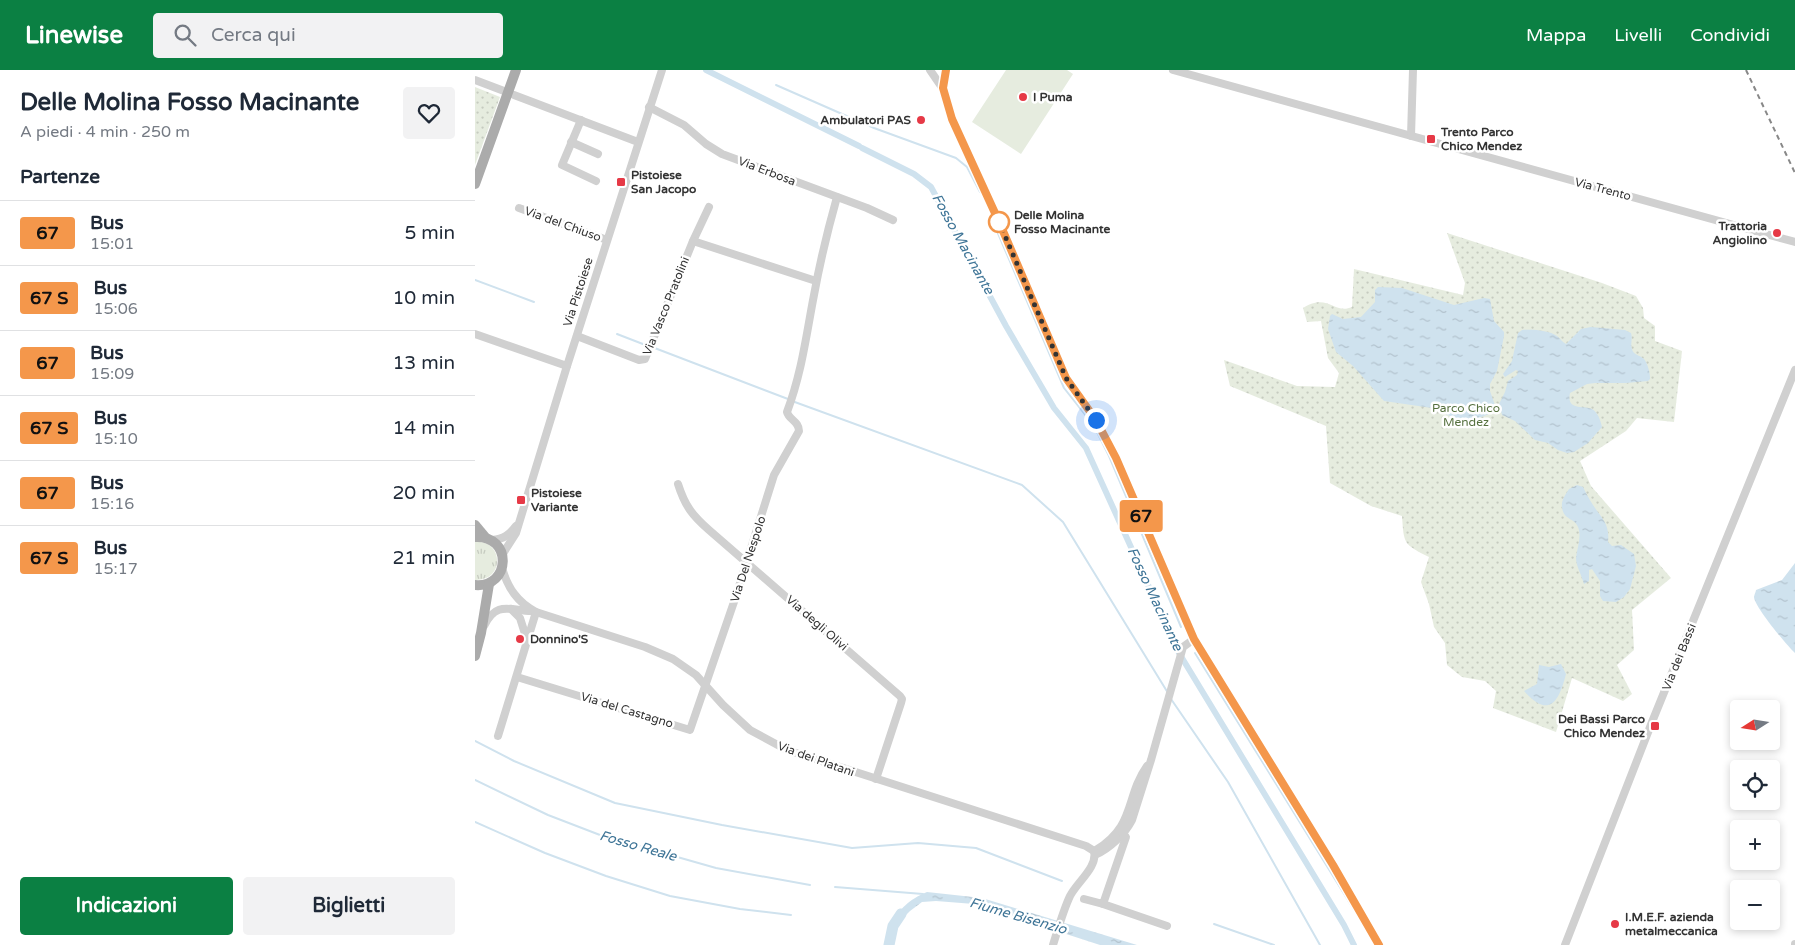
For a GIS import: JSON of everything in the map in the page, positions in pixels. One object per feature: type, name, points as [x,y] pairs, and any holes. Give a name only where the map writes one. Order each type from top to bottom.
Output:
[{"type":"main road","points":[[475,184],[516,70]]},
{"type":"main road","points":[[475,524],[484,538],[499,547],[502,555],[502,568],[499,575],[491,583],[475,656]]},
{"type":"main road","points":[[475,585],[491,583]]},
{"type":"main road","points":[[475,591],[480,600],[483,617]]},
{"type":"street","name":"Via Pistoiese","points":[[502,555],[514,538],[649,106],[662,70]]},
{"type":"street","points":[[930,70],[943,88],[952,119],[1000,224],[1066,378],[1096,420],[1116,458],[1194,639],[1333,865],[1379,945]]},
{"type":"street","points":[[943,88],[947,70]]},
{"type":"street","name":"Via Trento","points":[[1173,70],[1795,242]]},
{"type":"street","points":[[1411,136],[1413,70]]},
{"type":"street","points":[[475,80],[503,91]]},
{"type":"street","points":[[514,95],[638,142]]},
{"type":"street","name":"Via Erbosa","points":[[649,106],[684,125],[705,144],[722,154],[867,208],[893,220]]},
{"type":"street","points":[[581,120],[561,165],[596,181]]},
{"type":"street","points":[[571,142],[598,154]]},
{"type":"street","points":[[816,281],[825,237],[837,197]]},
{"type":"street","name":"Via Vasco Pratolini","points":[[577,336],[639,360],[646,358],[693,241],[709,207]]},
{"type":"street","name":"Via del Chiuso","points":[[519,208],[607,240]]},
{"type":"street","name":"Via Vasco Pratolini","points":[[693,241],[816,281]]},
{"type":"street","name":"Via Del Nespolo","points":[[706,685],[774,475],[796,437],[799,426],[788,415],[788,410],[804,358],[816,281]]},
{"type":"street","points":[[475,334],[567,366]]},
{"type":"street","name":"Via dei Bassi","points":[[1565,945],[1652,722],[1795,370]]},
{"type":"street","name":"Via degli Olivi","points":[[678,484],[683,501],[692,514],[901,697],[876,780]]},
{"type":"street","name":"Via Pistoiese","points":[[484,538],[501,539],[507,536],[518,522]]},
{"type":"street","name":"Via dei Platani","points":[[502,568],[511,588],[522,604],[536,612]]},
{"type":"street","name":"Via dei Platani","points":[[491,583],[500,583],[511,588]]},
{"type":"street","points":[[481,633],[492,613],[499,609],[509,608],[518,616],[527,641]]},
{"type":"street","name":"Via dei Platani","points":[[509,608],[536,612],[663,654],[692,672],[743,724],[765,739],[791,752],[1086,846],[1095,853]]},
{"type":"street","points":[[498,736],[536,612]]},
{"type":"street","points":[[1053,945],[1070,895],[1091,866],[1095,853],[1120,832],[1140,776],[1151,760],[1182,652],[1186,644],[1194,639]]},
{"type":"street","name":"Via del Castagno","points":[[517,677],[691,730],[706,685]]},
{"type":"street","points":[[1103,904],[1126,837],[1120,832]]},
{"type":"street","points":[[1084,899],[1167,926]]},
{"type":"green space","points":[[1006,70],[1067,70],[1073,74],[1021,154],[972,122]]},
{"type":"green space","points":[[475,87],[500,97],[475,165]]},
{"type":"green space","name":"Parco Chico Mendez","points":[[1447,233],[1602,283],[1636,296],[1643,308],[1644,318],[1655,326],[1655,341],[1682,351],[1674,422],[1637,418],[1626,431],[1580,461],[1591,486],[1671,578],[1632,610],[1634,650],[1617,665],[1632,694],[1623,701],[1572,678],[1556,732],[1493,708],[1496,691],[1485,681],[1462,677],[1447,665],[1445,643],[1434,627],[1429,604],[1421,582],[1429,557],[1414,549],[1407,542],[1403,532],[1402,516],[1371,506],[1330,483],[1326,426],[1230,386],[1224,360],[1297,386],[1335,387],[1339,373],[1328,358],[1321,321],[1307,322],[1303,308],[1319,302],[1346,309],[1352,307],[1354,269],[1463,295],[1465,283]]},
{"type":"green space","points":[[475,542],[484,543],[491,547],[497,560],[496,568],[485,579],[475,580]]},
{"type":"water","points":[[1378,287],[1402,288],[1454,305],[1484,298],[1490,299],[1494,321],[1504,332],[1497,371],[1490,384],[1490,391],[1496,408],[1494,412],[1466,423],[1432,408],[1384,401],[1353,366],[1336,352],[1328,329],[1330,316],[1332,314],[1343,319],[1361,317],[1375,302],[1375,290]]},
{"type":"water","points":[[1591,327],[1625,330],[1631,333],[1633,351],[1645,361],[1649,369],[1650,379],[1648,381],[1626,383],[1587,384],[1570,393],[1569,399],[1571,403],[1594,410],[1599,417],[1602,427],[1588,443],[1574,452],[1567,453],[1558,450],[1548,443],[1535,440],[1515,421],[1502,415],[1499,404],[1508,381],[1517,375],[1518,371],[1516,370],[1505,377],[1503,374],[1512,361],[1518,333],[1522,330],[1549,332],[1566,344],[1581,329]]},
{"type":"water","points":[[1577,485],[1583,487],[1605,522],[1608,531],[1608,542],[1612,546],[1621,545],[1634,554],[1636,566],[1630,589],[1624,597],[1616,602],[1603,601],[1600,596],[1600,581],[1592,569],[1589,570],[1589,581],[1584,584],[1578,568],[1576,558],[1579,531],[1576,524],[1563,511],[1562,504],[1569,489]]},
{"type":"water","points":[[1795,563],[1795,653],[1765,617],[1755,602],[1754,597],[1756,590],[1782,580]]},
{"type":"water","points":[[1561,664],[1566,674],[1560,692],[1552,704],[1540,704],[1524,691],[1537,684],[1539,665],[1549,667]]},
{"type":"water","points":[[927,892],[982,898],[1137,945],[1100,945],[974,904],[936,901],[922,902],[902,919],[896,929],[890,925],[905,905]]},
{"type":"waterway","name":"Fosso Macinante","points":[[706,70],[859,146]]},
{"type":"waterway","points":[[776,85],[874,128],[956,158],[967,167],[980,192]]},
{"type":"waterway","name":"Fosso Macinante","points":[[862,148],[914,174],[931,187],[1006,326],[1054,408],[1086,448],[1179,653],[1344,925],[1354,945]]},
{"type":"waterway","points":[[994,224],[1064,388],[1094,426],[1109,456],[1181,627]]},
{"type":"waterway","points":[[475,280],[534,302]]},
{"type":"waterway","points":[[617,334],[648,346]]},
{"type":"waterway","points":[[652,347],[788,399]]},
{"type":"waterway","points":[[792,401],[1022,485],[1063,522],[1168,693]]},
{"type":"waterway","points":[[1195,653],[1364,926]]},
{"type":"waterway","points":[[1171,699],[1228,782],[1320,945]]},
{"type":"waterway","points":[[475,741],[514,761],[615,803],[722,825],[852,848],[918,843],[976,848],[1062,881]]},
{"type":"waterway","name":"Fosso Reale","points":[[475,780],[548,815],[600,835],[716,868],[810,885]]},
{"type":"waterway","points":[[475,822],[545,853],[606,876],[670,896],[740,909],[791,915]]},
{"type":"waterway","points":[[835,887],[923,894]]},
{"type":"waterway","name":"Fiume Bisenzio","points":[[889,945],[893,926],[901,914]]},
{"type":"waterway","points":[[1214,924],[1274,945]]},
{"type":"railway","points":[[1746,70],[1795,173]]},
{"type":"bus line","name":"67","points":[[946,70],[943,88],[952,119],[1000,224],[1066,378],[1105,435],[1194,639],[1333,865],[1379,945]]},
{"type":"place","name":"I Puma","points":[[1023,97]]},
{"type":"place","name":"Ambulatori PAS","points":[[921,120]]},
{"type":"place","name":"Trento Parco Chico Mendez","points":[[1431,139]]},
{"type":"place","name":"Pistoiese San Jacopo","points":[[621,182]]},
{"type":"place","name":"Delle Molina Fosso Macinante","points":[[999,222]]},
{"type":"place","name":"Trattoria Angiolino","points":[[1777,233]]},
{"type":"place","name":"Pistoiese Variante","points":[[521,500]]},
{"type":"place","name":"Donnino'S","points":[[520,639]]},
{"type":"place","name":"Dei Bassi Parco Chico Mendez","points":[[1655,726]]},
{"type":"place","name":"I.M.E.F. azienda metalmeccanica","points":[[1615,924]]},
{"type":"route","points":[[999,222],[1066,378],[1096,420]]}]
